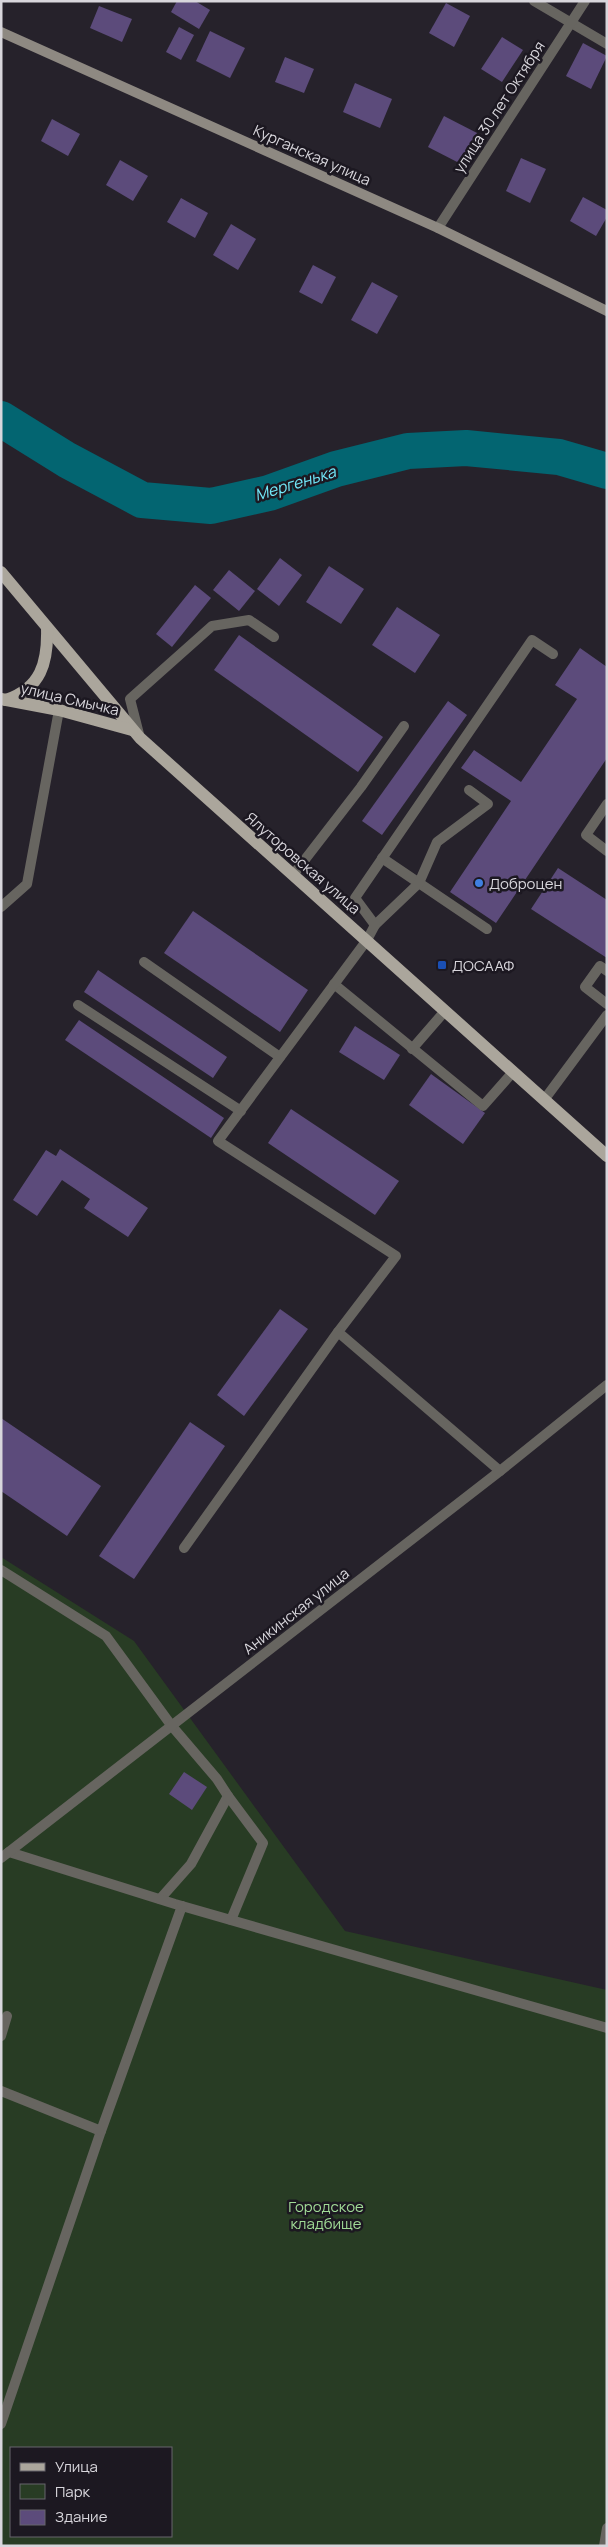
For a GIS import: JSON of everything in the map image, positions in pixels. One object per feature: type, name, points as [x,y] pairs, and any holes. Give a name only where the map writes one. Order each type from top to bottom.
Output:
[{"type":"main road","name":"Курганская улица","points":[[1,32],[438,228],[607,311]]},
{"type":"main road","name":"Ялуторовская улица","points":[[1,572],[136,734],[607,1156]]},
{"type":"main road","points":[[3,700],[27,690],[36,681],[44,664],[47,628]]},
{"type":"main road","name":"улица Смычка","points":[[3,700],[59,710],[136,734]]},
{"type":"street","points":[[534,1],[607,44]]},
{"type":"street","name":"улица 30 лет Октября","points":[[438,228],[585,1]]},
{"type":"street","points":[[136,734],[130,699],[212,626],[249,620],[274,637]]},
{"type":"street","points":[[375,925],[355,898],[532,640],[553,654]]},
{"type":"street","points":[[1,907],[27,884],[59,710]]},
{"type":"street","points":[[293,875],[361,787],[404,726]]},
{"type":"street","points":[[184,1548],[338,1332],[396,1256],[218,1141],[367,940],[375,925],[419,883],[437,842],[488,804],[469,790]]},
{"type":"street","points":[[607,804],[586,835],[607,850]]},
{"type":"street","points":[[382,858],[487,929]]},
{"type":"street","points":[[144,962],[280,1057]]},
{"type":"street","points":[[607,971],[600,966],[585,987],[607,1004]]},
{"type":"street","points":[[334,984],[483,1106],[513,1072]]},
{"type":"street","points":[[78,1005],[241,1111]]},
{"type":"street","points":[[412,1049],[445,1011]]},
{"type":"street","points":[[544,1100],[607,1015]]},
{"type":"street","points":[[338,1332],[500,1471]]},
{"type":"street","name":"Аникинская улица","points":[[5,1855],[500,1471],[607,1384]]},
{"type":"street","points":[[1,1570],[106,1636],[171,1725],[217,1779],[263,1843],[231,1920]]},
{"type":"street","points":[[160,1899],[191,1864],[228,1796]]},
{"type":"street","points":[[5,1855],[607,2028]]},
{"type":"street","points":[[1,2424],[101,2131],[182,1906]]},
{"type":"street","points":[[1,2036],[7,2016]]},
{"type":"street","points":[[1,2091],[101,2131]]},
{"type":"street","points":[[604,2546],[607,2528]]},
{"type":"green space","name":"Городское кладбище","points":[[1,1557],[134,1641],[345,1931],[607,1990],[607,2546],[1,2546]]},
{"type":"building","points":[[177,1],[195,1],[210,10],[199,29],[171,12]]},
{"type":"building","points":[[446,3],[470,16],[454,47],[429,33]]},
{"type":"building","points":[[99,6],[132,19],[122,42],[90,28]]},
{"type":"building","points":[[179,27],[194,35],[181,60],[166,52]]},
{"type":"building","points":[[210,31],[245,48],[230,78],[196,61]]},
{"type":"building","points":[[502,37],[523,50],[502,82],[481,69]]},
{"type":"building","points":[[583,43],[607,56],[591,89],[566,76]]},
{"type":"building","points":[[285,57],[314,69],[304,93],[275,82]]},
{"type":"building","points":[[355,83],[392,99],[380,128],[343,112]]},
{"type":"building","points":[[444,116],[477,133],[461,164],[428,147]]},
{"type":"building","points":[[52,119],[80,134],[68,156],[41,141]]},
{"type":"building","points":[[521,158],[546,169],[530,203],[506,191]]},
{"type":"building","points":[[120,160],[148,176],[133,201],[106,185]]},
{"type":"building","points":[[583,197],[607,210],[607,217],[596,236],[570,221]]},
{"type":"building","points":[[181,198],[208,213],[195,238],[167,222]]},
{"type":"building","points":[[231,224],[256,239],[238,270],[213,255]]},
{"type":"building","points":[[313,265],[336,277],[322,304],[299,292]]},
{"type":"building","points":[[372,282],[398,296],[377,334],[351,320]]},
{"type":"building","points":[[280,558],[302,575],[279,606],[257,589]]},
{"type":"building","points":[[329,566],[364,589],[341,624],[306,602]]},
{"type":"building","points":[[229,570],[255,591],[239,611],[213,590]]},
{"type":"building","points":[[195,585],[211,598],[172,647],[156,634]]},
{"type":"building","points":[[397,607],[440,635],[415,673],[372,645]]},
{"type":"building","points":[[239,635],[383,737],[358,772],[214,670]]},
{"type":"building","points":[[580,648],[607,667],[607,758],[496,923],[450,892],[511,801],[461,768],[474,750],[521,782],[577,699],[555,685]]},
{"type":"building","points":[[448,701],[467,715],[382,835],[362,821]]},
{"type":"building","points":[[558,868],[607,900],[607,958],[531,909]]},
{"type":"building","points":[[193,911],[308,990],[280,1032],[164,953]]},
{"type":"building","points":[[98,970],[227,1057],[213,1078],[84,992]]},
{"type":"building","points":[[79,1020],[224,1118],[211,1138],[65,1040]]},
{"type":"building","points":[[355,1026],[400,1055],[384,1080],[339,1052]]},
{"type":"building","points":[[431,1074],[485,1113],[463,1144],[409,1105]]},
{"type":"building","points":[[291,1109],[399,1181],[375,1215],[268,1143]]},
{"type":"building","points":[[60,1149],[148,1208],[128,1237],[84,1208],[90,1199],[62,1180],[37,1216],[13,1200],[46,1150],[56,1156]]},
{"type":"building","points":[[280,1309],[308,1329],[244,1416],[217,1395]]},
{"type":"building","points":[[1,1418],[101,1486],[67,1536],[1,1491]]},
{"type":"building","points":[[190,1422],[225,1446],[134,1579],[99,1556]]},
{"type":"building","points":[[184,1772],[207,1787],[192,1810],[169,1794]]},
{"type":"waterway","name":"Мергенька","points":[[1,419],[67,460],[142,500],[211,506],[269,493],[336,469],[408,451],[466,448],[559,457],[607,471]]},
{"type":"place","name":"Доброцен","points":[[479,883]]},
{"type":"place","name":"ДОСААФ","points":[[442,965]]}]
